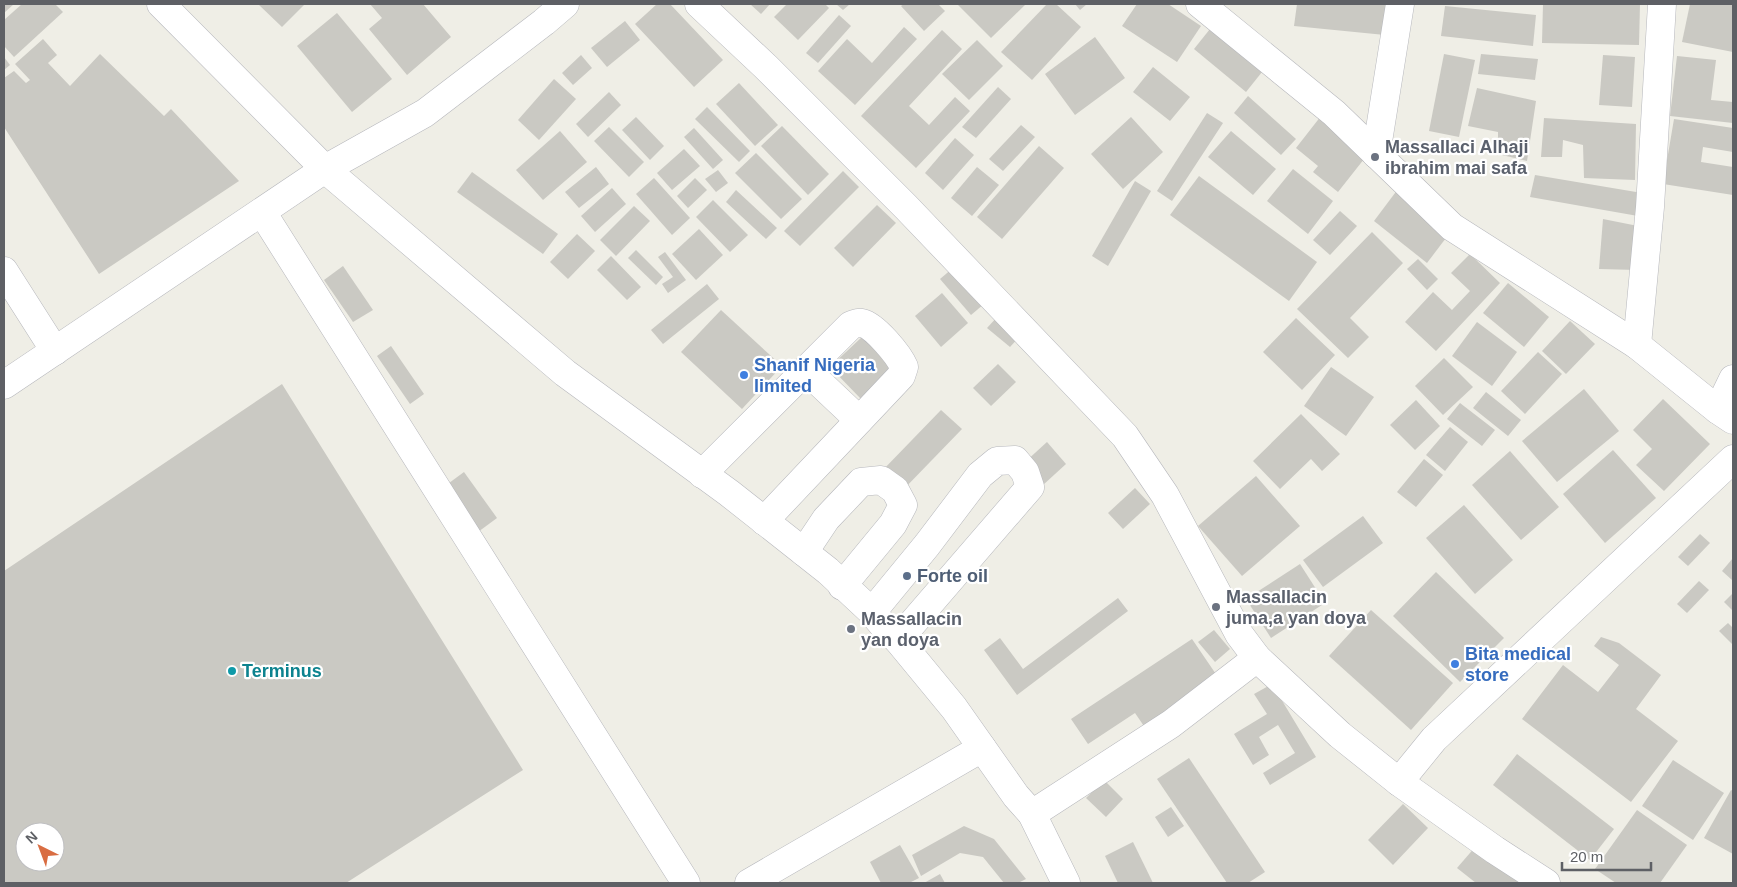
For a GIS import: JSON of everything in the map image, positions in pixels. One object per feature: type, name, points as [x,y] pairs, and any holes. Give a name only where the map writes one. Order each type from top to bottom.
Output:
[{"type":"street","points":[[160,4],[325,169],[565,373],[804,552],[828,571],[872,612],[898,640],[954,708],[1016,796],[1032,814],[1066,883]]},
{"type":"street","points":[[4,385],[325,169],[425,113],[565,4]]},
{"type":"street","points":[[698,4],[766,67],[906,207],[1125,436],[1165,495],[1239,634],[1257,658],[1340,735],[1399,782],[1495,850],[1546,883]]},
{"type":"street","points":[[1200,4],[1334,113],[1452,227],[1637,345],[1726,415],[1733,379]]},
{"type":"street","points":[[1376,154],[1400,4]]},
{"type":"street","points":[[1637,345],[1650,207],[1662,4]]},
{"type":"street","points":[[262,212],[686,883]]},
{"type":"street","points":[[4,271],[55,351]]},
{"type":"street","points":[[702,474],[851,325],[860,322],[869,326],[901,359],[904,367],[901,376],[764,521]]},
{"type":"street","points":[[806,370],[859,420]]},
{"type":"street","points":[[1399,782],[1434,739],[1733,459]]},
{"type":"street","points":[[872,612],[927,545],[980,475],[997,461],[1015,460],[1025,472],[1030,487],[898,640]]},
{"type":"street","points":[[804,552],[826,519],[861,482],[881,480],[895,490],[903,505],[893,524],[842,586]]},
{"type":"street","points":[[1032,814],[1171,724],[1257,658]]},
{"type":"street","points":[[748,883],[982,748]]},
{"type":"building","points":[[4,4],[14,4],[4,13]]},
{"type":"building","points":[[22,4],[55,4],[63,12],[14,57],[4,46],[4,20]]},
{"type":"building","points":[[258,4],[305,4],[282,27]]},
{"type":"building","points":[[370,4],[423,4],[451,37],[407,75],[369,29],[382,18]]},
{"type":"building","points":[[657,4],[670,4],[723,60],[694,87],[635,24]]},
{"type":"building","points":[[750,4],[770,4],[761,14]]},
{"type":"building","points":[[787,4],[825,4],[829,8],[798,40],[774,17]]},
{"type":"building","points":[[836,4],[850,4],[843,10]]},
{"type":"building","points":[[904,4],[938,4],[945,11],[924,31],[901,6]]},
{"type":"building","points":[[957,4],[1026,4],[991,38]]},
{"type":"building","points":[[1047,4],[1056,4],[1081,27],[1032,80],[1001,52]]},
{"type":"building","points":[[1075,4],[1087,4],[1080,10]]},
{"type":"building","points":[[1137,4],[1168,4],[1201,26],[1177,62],[1122,26]]},
{"type":"building","points":[[1297,4],[1389,4],[1385,35],[1294,26]]},
{"type":"building","points":[[1543,4],[1640,4],[1639,45],[1542,43]]},
{"type":"building","points":[[1690,4],[1733,4],[1733,52],[1682,42]]},
{"type":"building","points":[[1445,6],[1536,15],[1533,46],[1441,36]]},
{"type":"building","points":[[337,13],[392,79],[352,112],[297,46]]},
{"type":"building","points":[[839,15],[851,26],[818,63],[806,53]]},
{"type":"building","points":[[625,21],[640,40],[607,67],[591,48]]},
{"type":"building","points":[[904,27],[917,39],[855,105],[818,71],[847,39],[872,63]]},
{"type":"building","points":[[1210,29],[1262,72],[1246,92],[1194,49]]},
{"type":"building","points":[[942,30],[962,49],[909,106],[929,125],[955,97],[970,111],[916,168],[861,116]]},
{"type":"building","points":[[1095,37],[1125,78],[1075,115],[1045,74]]},
{"type":"building","points":[[43,39],[57,55],[48,63],[70,86],[100,54],[164,116],[171,109],[239,181],[99,274],[4,127],[4,78],[14,71],[26,83],[30,80],[15,64]]},
{"type":"building","points":[[977,40],[1003,66],[969,100],[942,74]]},
{"type":"building","points":[[1444,54],[1475,60],[1459,137],[1429,131]]},
{"type":"building","points":[[1481,54],[1538,59],[1535,80],[1478,74]]},
{"type":"building","points":[[581,55],[592,68],[573,85],[562,73]]},
{"type":"building","points":[[1603,55],[1635,57],[1632,107],[1599,105]]},
{"type":"building","points":[[1677,56],[1716,60],[1711,100],[1733,102],[1733,123],[1670,116]]},
{"type":"building","points":[[4,57],[10,65],[4,70]]},
{"type":"building","points":[[1153,67],[1190,97],[1170,121],[1133,92]]},
{"type":"building","points":[[554,79],[576,99],[539,140],[518,120]]},
{"type":"building","points":[[739,83],[778,125],[755,146],[716,104]]},
{"type":"building","points":[[998,87],[1011,99],[976,138],[962,127]]},
{"type":"building","points":[[1477,88],[1536,101],[1527,161],[1498,154],[1498,132],[1468,126]]},
{"type":"building","points":[[609,92],[621,105],[588,137],[576,124]]},
{"type":"building","points":[[1248,96],[1296,139],[1281,155],[1234,113]]},
{"type":"building","points":[[707,107],[750,151],[739,162],[695,119]]},
{"type":"building","points":[[1207,113],[1223,123],[1172,201],[1157,191]]},
{"type":"building","points":[[1321,116],[1368,154],[1338,192],[1313,172],[1318,166],[1296,148]]},
{"type":"building","points":[[636,117],[664,146],[650,160],[622,130]]},
{"type":"building","points":[[1131,117],[1163,152],[1123,189],[1091,154]]},
{"type":"building","points":[[1544,118],[1636,124],[1635,180],[1584,178],[1583,145],[1563,140],[1562,157],[1541,157]]},
{"type":"building","points":[[1674,119],[1733,128],[1733,152],[1703,147],[1701,162],[1733,167],[1733,195],[1663,184]]},
{"type":"building","points":[[1021,125],[1035,137],[1003,171],[989,159]]},
{"type":"building","points":[[782,126],[829,174],[808,195],[761,146]]},
{"type":"building","points":[[609,127],[644,162],[629,177],[594,141]]},
{"type":"building","points":[[694,128],[723,160],[713,169],[684,137]]},
{"type":"building","points":[[560,131],[587,162],[543,200],[516,170]]},
{"type":"building","points":[[1231,131],[1276,169],[1253,195],[1208,157]]},
{"type":"building","points":[[955,138],[974,155],[943,190],[925,173]]},
{"type":"building","points":[[1039,146],[1064,168],[1002,239],[977,217]]},
{"type":"building","points":[[684,149],[700,166],[672,190],[657,173]]},
{"type":"building","points":[[756,153],[802,199],[781,219],[735,173]]},
{"type":"building","points":[[596,167],[609,184],[579,208],[565,192]]},
{"type":"building","points":[[977,167],[999,185],[972,216],[951,198]]},
{"type":"building","points":[[1293,169],[1333,201],[1308,234],[1267,201]]},
{"type":"building","points":[[718,170],[728,183],[716,192],[705,179]]},
{"type":"building","points":[[843,171],[859,187],[800,246],[784,231]]},
{"type":"building","points":[[472,172],[558,234],[543,254],[457,192]]},
{"type":"building","points":[[1535,175],[1642,193],[1638,216],[1530,197]]},
{"type":"building","points":[[1199,176],[1317,262],[1289,301],[1170,215]]},
{"type":"building","points":[[654,178],[690,218],[672,235],[636,194]]},
{"type":"building","points":[[695,178],[707,190],[688,208],[677,196]]},
{"type":"building","points":[[1135,181],[1151,191],[1108,266],[1092,256]]},
{"type":"building","points":[[612,188],[626,204],[595,232],[581,216]]},
{"type":"building","points":[[1398,189],[1452,230],[1427,263],[1374,221]]},
{"type":"building","points":[[736,190],[777,228],[766,239],[726,202]]},
{"type":"building","points":[[713,200],[748,235],[730,252],[696,217]]},
{"type":"building","points":[[877,205],[896,223],[853,267],[834,248]]},
{"type":"building","points":[[634,206],[650,221],[616,256],[600,240]]},
{"type":"building","points":[[1340,211],[1357,226],[1330,255],[1313,240]]},
{"type":"building","points":[[1603,219],[1638,226],[1637,270],[1599,269]]},
{"type":"building","points":[[699,229],[723,255],[696,280],[672,254]]},
{"type":"building","points":[[1372,232],[1403,263],[1350,318],[1369,337],[1348,358],[1297,309]]},
{"type":"building","points":[[577,234],[595,251],[568,279],[550,262]]},
{"type":"building","points":[[636,250],[663,277],[656,285],[628,258]]},
{"type":"building","points":[[665,252],[686,280],[668,293],[662,284],[673,277],[658,257]]},
{"type":"building","points":[[1470,254],[1500,283],[1436,351],[1405,322],[1433,292],[1452,310],[1470,291],[1451,273]]},
{"type":"building","points":[[611,256],[641,287],[627,300],[597,270]]},
{"type":"building","points":[[1418,259],[1438,279],[1427,290],[1407,269]]},
{"type":"building","points":[[343,266],[373,310],[353,322],[324,280]]},
{"type":"building","points":[[953,268],[984,304],[971,315],[940,279]]},
{"type":"building","points":[[1508,283],[1549,317],[1524,347],[1483,313]]},
{"type":"building","points":[[707,284],[719,299],[663,344],[651,330]]},
{"type":"building","points":[[942,293],[968,323],[941,347],[915,316]]},
{"type":"building","points":[[721,310],[782,366],[742,409],[681,352]]},
{"type":"building","points":[[998,316],[1020,336],[1010,347],[987,328]]},
{"type":"building","points":[[1296,318],[1335,355],[1302,390],[1263,352]]},
{"type":"building","points":[[1570,321],[1595,344],[1566,374],[1542,351]]},
{"type":"building","points":[[1477,322],[1517,352],[1492,386],[1452,356]]},
{"type":"building","points":[[863,336],[894,368],[861,399],[830,367]]},
{"type":"building","points":[[391,346],[424,394],[410,404],[377,356]]},
{"type":"building","points":[[1538,352],[1562,374],[1525,414],[1501,391]]},
{"type":"building","points":[[1444,358],[1473,387],[1443,415],[1415,386]]},
{"type":"building","points":[[998,364],[1016,382],[991,406],[973,388]]},
{"type":"building","points":[[1331,367],[1374,397],[1346,436],[1304,406]]},
{"type":"building","name":"Terminus","points":[[282,384],[523,770],[346,883],[4,883],[4,571]]},
{"type":"building","points":[[1584,389],[1619,431],[1557,482],[1522,441]]},
{"type":"building","points":[[1486,392],[1521,420],[1508,436],[1473,408]]},
{"type":"building","points":[[1663,399],[1710,444],[1664,491],[1636,465],[1652,449],[1633,430]]},
{"type":"building","points":[[1416,400],[1440,426],[1415,450],[1390,425]]},
{"type":"building","points":[[1460,403],[1495,430],[1482,446],[1447,419]]},
{"type":"building","points":[[941,410],[962,429],[901,492],[881,472]]},
{"type":"building","points":[[1301,414],[1340,454],[1322,471],[1311,459],[1280,489],[1253,461]]},
{"type":"building","points":[[1450,427],[1468,442],[1445,471],[1426,455]]},
{"type":"building","points":[[1047,442],[1066,464],[1043,485],[1024,463]]},
{"type":"building","points":[[1613,450],[1656,498],[1605,543],[1563,494]]},
{"type":"building","points":[[1510,451],[1559,507],[1521,540],[1472,485]]},
{"type":"building","points":[[1424,459],[1443,475],[1416,507],[1397,492]]},
{"type":"building","points":[[464,472],[497,518],[478,532],[445,486]]},
{"type":"building","points":[[1256,476],[1300,526],[1242,576],[1198,526]]},
{"type":"building","points":[[1135,488],[1150,504],[1123,529],[1108,513]]},
{"type":"building","points":[[1464,505],[1513,560],[1475,594],[1426,538]]},
{"type":"building","points":[[1363,516],[1383,543],[1323,587],[1303,560]]},
{"type":"building","points":[[1700,534],[1710,543],[1688,566],[1678,557]]},
{"type":"building","points":[[1733,558],[1733,579],[1732,580],[1722,571]]},
{"type":"building","points":[[1300,564],[1325,603],[1271,638],[1246,599]]},
{"type":"building","points":[[1436,572],[1504,638],[1460,682],[1393,616]]},
{"type":"building","points":[[1699,581],[1709,590],[1687,613],[1677,604]]},
{"type":"building","points":[[1733,593],[1733,611],[1724,602]]},
{"type":"building","points":[[1118,598],[1128,611],[1017,695],[984,650],[1000,638],[1023,669]]},
{"type":"building","points":[[1371,610],[1453,683],[1411,730],[1329,656]]},
{"type":"building","points":[[1728,623],[1733,628],[1733,645],[1719,631]]},
{"type":"building","points":[[1214,630],[1230,649],[1215,662],[1198,642]]},
{"type":"building","points":[[1601,637],[1619,643],[1661,675],[1636,709],[1678,741],[1631,802],[1522,719],[1563,665],[1598,692],[1619,665],[1594,646]]},
{"type":"building","points":[[1192,639],[1222,683],[1148,732],[1135,713],[1088,744],[1071,719]]},
{"type":"building","points":[[1272,684],[1316,757],[1270,785],[1263,773],[1295,753],[1278,725],[1259,737],[1269,755],[1253,765],[1234,734],[1267,714],[1254,694]]},
{"type":"building","points":[[1517,754],[1614,829],[1590,860],[1493,785]]},
{"type":"building","points":[[1189,758],[1265,872],[1248,883],[1227,883],[1157,779]]},
{"type":"building","points":[[1673,760],[1724,793],[1693,840],[1642,806]]},
{"type":"building","points":[[1104,780],[1123,799],[1106,817],[1086,798]]},
{"type":"building","points":[[1731,790],[1733,791],[1733,854],[1704,838]]},
{"type":"building","points":[[1403,804],[1428,828],[1393,865],[1368,840]]},
{"type":"building","points":[[1171,807],[1184,826],[1168,837],[1155,817]]},
{"type":"building","points":[[1637,810],[1687,845],[1660,883],[1616,883],[1595,869]]},
{"type":"building","points":[[964,826],[994,839],[1026,879],[1018,883],[1004,883],[983,857],[960,853],[921,876],[912,855]]},
{"type":"building","points":[[1133,842],[1153,883],[1118,883],[1105,856]]},
{"type":"building","points":[[900,845],[919,878],[909,883],[881,883],[870,862]]},
{"type":"building","points":[[1476,846],[1522,883],[1476,883],[1457,868]]},
{"type":"building","points":[[940,874],[945,883],[924,883]]},
{"type":"place","name":"Massallaci Alhaji ibrahim mai safa","points":[[1375,157]]},
{"type":"place","name":"Shanif Nigeria limited","points":[[744,375]]},
{"type":"place","name":"Forte oil","points":[[907,576]]},
{"type":"place","name":"Massallacin juma,a yan doya","points":[[1216,607]]},
{"type":"place","name":"Massallacin yan doya","points":[[851,629]]},
{"type":"place","name":"Bita medical store","points":[[1455,664]]},
{"type":"place","name":"Terminus","points":[[232,671]]}]
